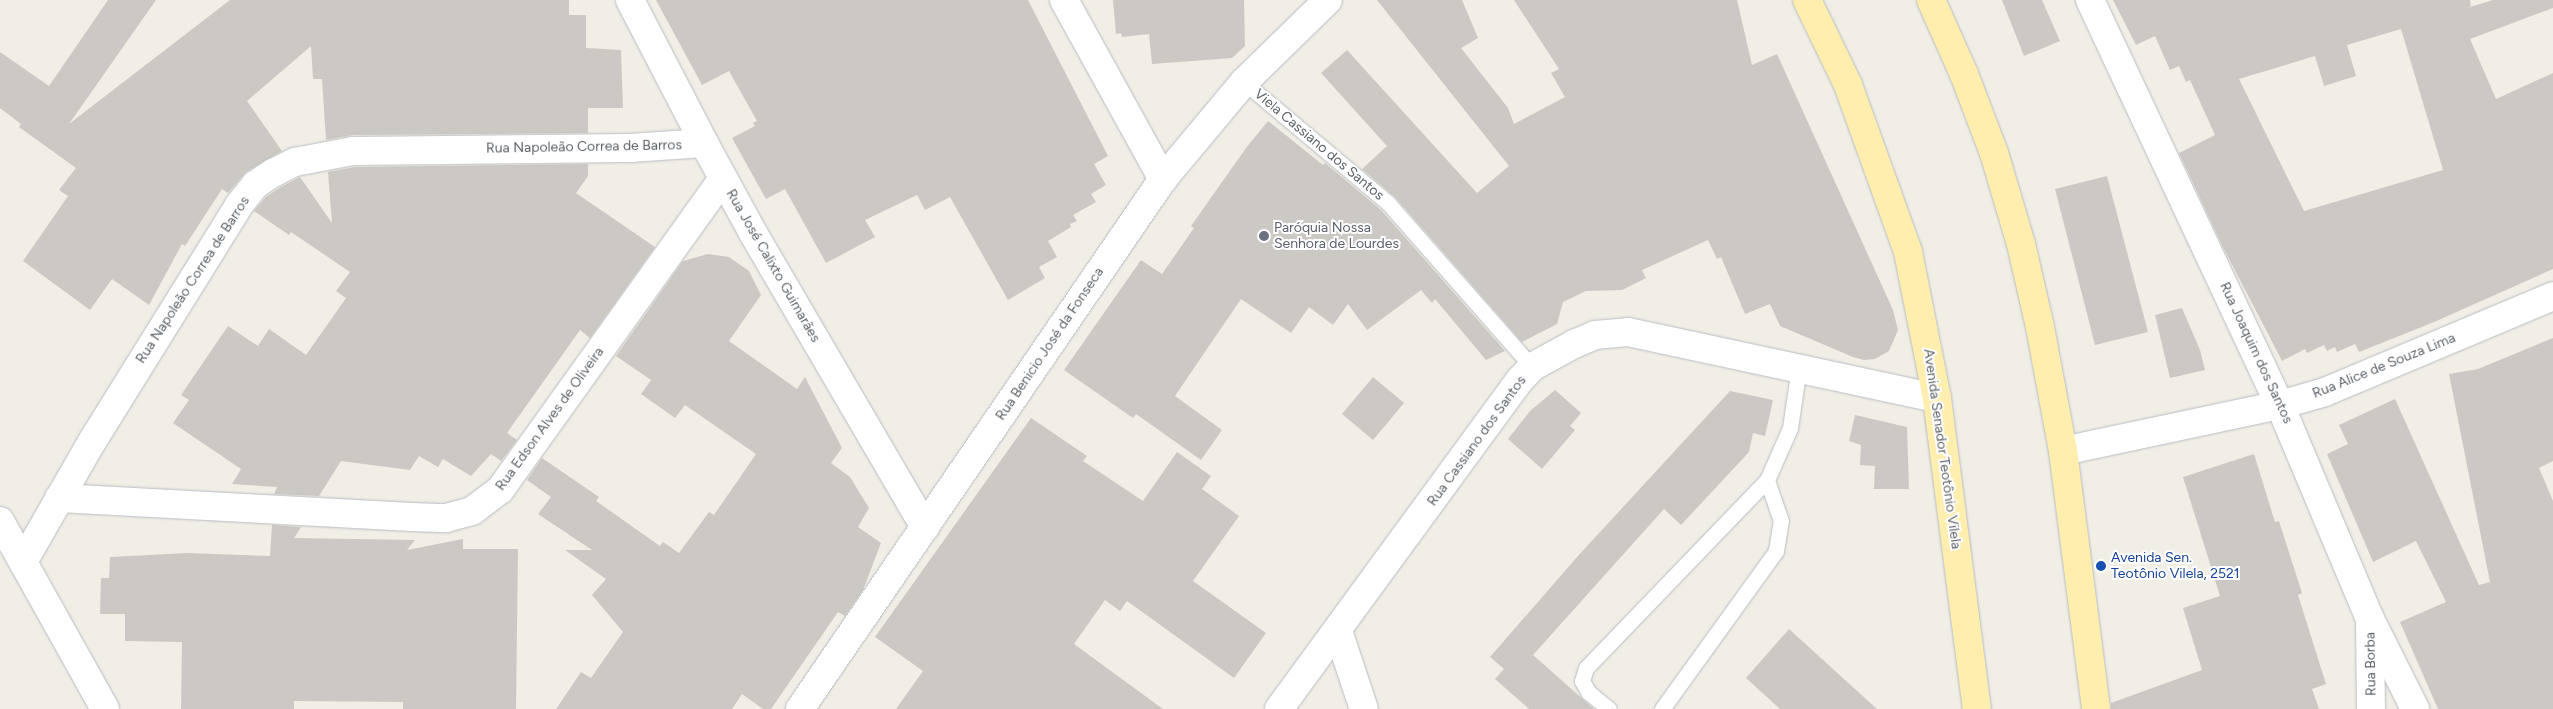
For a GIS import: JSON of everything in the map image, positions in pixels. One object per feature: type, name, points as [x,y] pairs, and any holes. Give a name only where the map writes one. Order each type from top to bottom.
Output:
[{"type":"main road","name":"Avenida Senador Teotônio Vilela","points":[[1807,0],[1848,86],[1908,252],[1937,398],[1977,709]]},
{"type":"main road","points":[[1931,0],[1964,74],[1994,153],[2019,235],[2040,327],[2062,451],[2096,709]]},
{"type":"street","name":"Rua José Calixto Guimarães","points":[[630,0],[723,179],[925,527]]},
{"type":"street","points":[[1064,0],[1163,179]]},
{"type":"street","name":"Rua Benicio José da Fonseca","points":[[800,709],[1163,179],[1244,82],[1328,0]]},
{"type":"street","name":"Rua Joaquim dos Santos","points":[[2090,0],[2280,405],[2370,620],[2416,709]]},
{"type":"street","name":"Rua Napoleão Correa de Barros","points":[[23,562],[59,498],[239,205],[255,185],[273,173],[295,162],[353,151],[630,148],[704,144]]},
{"type":"street","name":"Rua Edson Alves de Oliveira","points":[[59,498],[411,517],[446,518],[472,512],[500,490],[723,179]]},
{"type":"street","name":"Rua Alice de Souza Lima","points":[[2062,451],[2280,405],[2325,392],[2553,296]]},
{"type":"street","name":"Rua Cassiano dos Santos","points":[[1280,709],[1514,388],[1532,367],[1549,356],[1595,336],[1628,332],[1800,367],[1937,398]]},
{"type":"street","points":[[0,521],[105,709]]},
{"type":"street","name":"Rua Borba","points":[[2370,620],[2371,709]]},
{"type":"street","points":[[1338,631],[1364,709]]},
{"type":"lane","name":"Viela Cassiano dos Santos","points":[[1244,82],[1388,203],[1532,367]]},
{"type":"lane","points":[[1609,709],[1589,693],[1582,681],[1586,668],[1767,480],[1790,428],[1800,367]]},
{"type":"lane","points":[[1662,709],[1776,551],[1782,521],[1767,480]]},
{"type":"building","points":[[108,0],[156,0],[69,124],[230,0],[569,0],[569,15],[586,15],[586,48],[621,50],[623,108],[588,108],[588,133],[353,135],[326,140],[322,79],[313,79],[311,46],[247,101],[282,151],[246,172],[228,193],[222,189],[185,246],[182,244],[149,305],[112,279],[90,310],[23,261],[68,196],[59,190],[76,168],[19,127],[21,124],[0,108],[0,52],[49,86]]},
{"type":"building","points":[[656,0],[1028,0],[1108,156],[1094,164],[1106,185],[1091,194],[1096,202],[1073,215],[1077,221],[1070,224],[1071,227],[1048,241],[1057,257],[1039,267],[1045,278],[1008,300],[950,197],[925,210],[917,195],[865,220],[875,237],[826,263],[785,189],[766,199],[732,138],[755,126],[753,123],[757,121],[729,71],[702,85]]},
{"type":"building","points":[[1113,0],[1244,0],[1245,46],[1232,58],[1152,64],[1149,34],[1122,37],[1121,33],[1116,34]]},
{"type":"building","points":[[1377,0],[1462,0],[1478,38],[1461,48],[1508,108],[1514,124],[1565,97],[1551,73],[1559,69],[1514,0],[1737,0],[1752,65],[1777,54],[1893,310],[1898,330],[1889,351],[1875,359],[1864,360],[1853,357],[1780,326],[1770,304],[1745,314],[1721,257],[1717,259],[1708,240],[1642,270],[1646,278],[1622,290],[1586,291],[1563,302],[1557,324],[1522,342],[1395,197],[1362,169],[1387,146],[1321,73],[1347,50],[1477,193],[1509,166]]},
{"type":"building","points":[[2002,0],[2042,0],[2060,41],[2024,56]]},
{"type":"building","points":[[2113,0],[2470,0],[2471,7],[2493,0],[2553,0],[2553,8],[2470,39],[2496,99],[2553,73],[2553,269],[2434,322],[2359,352],[2355,344],[2337,352],[2335,347],[2327,351],[2324,345],[2307,353],[2305,349],[2282,361],[2223,247],[2179,153],[2215,135],[2190,80],[2186,82],[2179,66],[2170,70],[2155,36],[2136,45]],"holes":[[[2401,29],[2443,170],[2304,211],[2239,79],[2315,56],[2324,86],[2356,76],[2347,45]]]},
{"type":"building","points":[[1268,121],[1323,165],[1325,163],[1381,210],[1505,351],[1486,360],[1435,299],[1432,303],[1421,290],[1367,330],[1348,304],[1333,325],[1309,307],[1291,333],[1241,299],[1175,396],[1222,430],[1201,460],[1136,414],[1133,418],[1064,370],[1141,260],[1162,274],[1194,228],[1191,226],[1246,148]]},
{"type":"building","points":[[588,164],[588,176],[576,193],[655,247],[590,338],[580,330],[507,433],[517,440],[501,461],[491,454],[471,476],[443,459],[438,467],[419,456],[410,470],[341,461],[319,496],[274,494],[277,487],[232,484],[241,469],[173,423],[189,400],[181,395],[228,326],[258,346],[269,329],[306,355],[346,298],[336,291],[350,272],[291,232],[289,235],[254,211],[266,197],[281,187],[300,177],[332,223],[328,172],[355,167]]},
{"type":"building","points":[[2107,176],[2148,332],[2095,345],[2055,189]]},
{"type":"building","points":[[708,254],[729,257],[749,271],[761,295],[729,341],[797,389],[805,377],[842,448],[831,463],[850,477],[869,508],[858,527],[881,543],[863,590],[845,616],[838,612],[771,709],[763,709],[742,694],[732,709],[556,709],[581,672],[591,678],[623,632],[592,595],[606,579],[565,550],[592,550],[538,514],[551,497],[527,480],[542,458],[599,497],[596,501],[660,546],[663,542],[679,553],[709,512],[714,515],[756,454],[685,405],[675,418],[641,394],[651,380],[616,356],[683,261]]},
{"type":"building","points":[[2182,308],[2200,350],[2205,370],[2170,378],[2155,315]]},
{"type":"building","points":[[2553,338],[2553,461],[2539,468],[2553,501],[2553,709],[2438,709],[2400,622],[2446,602],[2416,541],[2373,562],[2327,454],[2348,444],[2339,425],[2395,399],[2479,585],[2490,582],[2449,374],[2478,369]]},
{"type":"building","points":[[1373,377],[1404,403],[1373,440],[1342,414]]},
{"type":"building","points":[[1555,390],[1581,413],[1570,426],[1575,430],[1542,469],[1508,439],[1530,411]]},
{"type":"building","points":[[1730,391],[1773,400],[1765,436],[1753,433],[1749,452],[1681,525],[1664,509],[1533,655],[1594,709],[1529,709],[1495,679],[1504,669],[1490,657],[1577,557]]},
{"type":"building","points":[[1855,415],[1907,427],[1909,489],[1874,489],[1875,466],[1860,465],[1861,445],[1849,441]]},
{"type":"building","points":[[1031,418],[1087,456],[1083,461],[1143,501],[1177,452],[1211,476],[1202,489],[1239,516],[1193,581],[1266,633],[1234,678],[1127,601],[1120,611],[1105,600],[1074,644],[1163,709],[896,709],[923,671],[875,637]]},
{"type":"building","points":[[2254,454],[2275,522],[2279,521],[2302,593],[2298,595],[2326,684],[2312,689],[2319,709],[2111,709],[2111,703],[2202,670],[2183,608],[2220,596],[2183,477]]},
{"type":"building","points":[[272,525],[301,527],[294,538],[415,540],[407,550],[463,539],[463,549],[518,549],[516,709],[403,709],[403,702],[294,701],[294,709],[181,709],[182,642],[125,641],[125,614],[100,614],[101,578],[109,578],[110,557],[187,553],[270,556]]},
{"type":"building","points":[[1789,629],[1877,709],[1780,709],[1746,678]]},
{"type":"place","name":"Paróquia Nossa Senhora de Lourdes","points":[[1264,236]]},
{"type":"place","name":"Avenida Sen. Teotônio Vilela, 2521","points":[[2101,566]]}]
